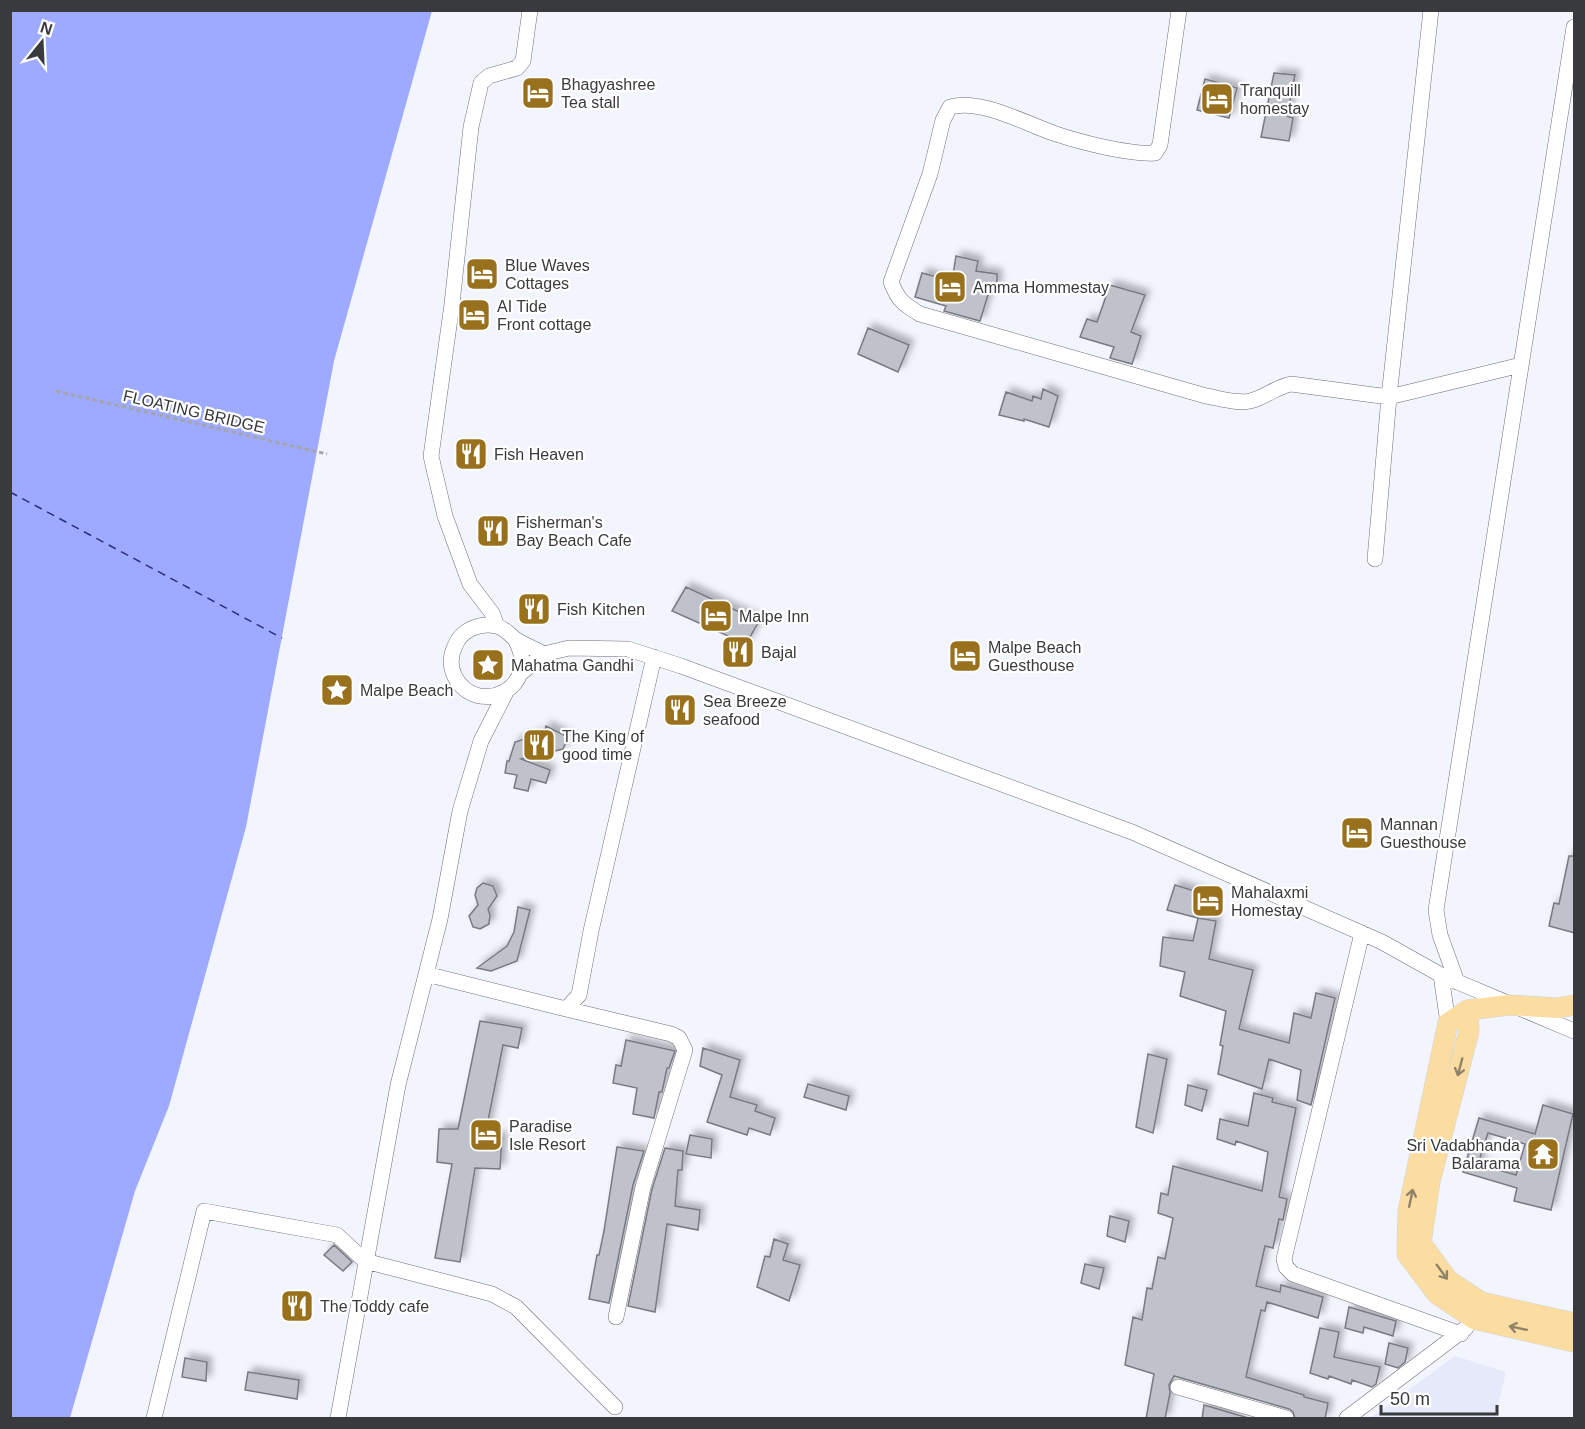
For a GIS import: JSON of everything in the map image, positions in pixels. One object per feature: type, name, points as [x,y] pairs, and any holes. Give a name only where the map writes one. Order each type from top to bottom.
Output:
[{"type":"main road","points":[[1575,1005],[1558,1008],[1509,1005],[1468,1010],[1448,1023],[1408,1211],[1407,1254],[1437,1294],[1474,1319],[1575,1342]]},
{"type":"main road","points":[[1468,1010],[1469,1031],[1430,1181],[1421,1243],[1448,1280],[1481,1302],[1575,1323]]},
{"type":"street","points":[[496,626],[492,613],[470,584],[446,516],[431,456],[452,304],[471,127],[481,83],[489,76],[517,68],[523,61],[530,10]]},
{"type":"street","points":[[1179,10],[1160,145],[1155,153],[1140,154],[1057,135],[988,109],[960,104],[950,107],[943,120],[930,174],[891,282],[903,304],[920,314],[1206,396],[1244,402],[1252,401],[1281,386],[1291,384],[1389,397],[1521,365]]},
{"type":"street","points":[[1375,559],[1389,397],[1431,10]]},
{"type":"street","points":[[1457,982],[1440,934],[1436,910],[1575,27]]},
{"type":"street","points":[[338,1419],[398,1085],[440,919],[460,811],[481,741],[506,692],[521,673],[524,661],[521,649],[507,631],[496,626],[474,627],[456,642],[451,664],[454,676],[470,693],[495,696],[506,692]]},
{"type":"street","points":[[515,639],[544,654]]},
{"type":"street","points":[[521,673],[544,654],[569,648],[628,649],[681,666],[1132,832],[1382,942],[1441,975],[1575,1031]]},
{"type":"street","points":[[566,1008],[579,995],[591,931],[654,657]]},
{"type":"street","points":[[1362,933],[1284,1259],[1286,1267],[1293,1274],[1461,1334]]},
{"type":"street","points":[[426,974],[679,1038],[685,1050],[643,1187],[616,1317]]},
{"type":"street","points":[[1441,975],[1448,1023]]},
{"type":"street","points":[[154,1419],[204,1211],[337,1235],[365,1261],[492,1294],[503,1299],[516,1307],[615,1407]]},
{"type":"street","points":[[1347,1419],[1461,1334],[1474,1319]]},
{"type":"street","points":[[1178,1387],[1286,1419]]},
{"type":"path","name":"FLOATING BRIDGE","points":[[56,391],[327,454]]},
{"type":"shaded area","points":[[1455,1356],[1506,1372],[1495,1418],[1370,1418]]},
{"type":"water","points":[[10,11],[432,11],[334,361],[246,827],[169,1106],[135,1191],[70,1418],[10,1418]]},
{"type":"building","points":[[1274,73],[1295,75],[1287,116],[1293,118],[1289,141],[1261,137]]},
{"type":"building","name":"Tranquill homestay","points":[[1205,79],[1237,88],[1229,118],[1197,110]]},
{"type":"building","points":[[956,256],[978,261],[976,271],[997,274],[997,288],[990,288],[980,321],[944,311],[946,306],[915,297],[922,273],[952,281]]},
{"type":"building","points":[[1110,285],[1145,295],[1131,332],[1141,336],[1132,364],[1110,358],[1114,347],[1080,337],[1087,319],[1097,322]]},
{"type":"building","points":[[868,328],[909,345],[898,372],[858,354]]},
{"type":"building","points":[[1043,389],[1058,396],[1049,427],[1024,419],[1024,421],[999,415],[1006,392],[1032,401],[1033,396],[1041,399]]},
{"type":"building","name":"Malpe Inn","points":[[686,587],[759,621],[746,644],[672,611]]},
{"type":"building","points":[[546,726],[568,737],[563,749],[521,759],[550,770],[546,783],[531,779],[528,791],[514,788],[517,775],[505,773],[515,742],[544,733]]},
{"type":"building","points":[[1569,856],[1575,856],[1575,933],[1549,926],[1554,903],[1559,904]]},
{"type":"building","points":[[483,883],[493,886],[497,896],[488,909],[489,924],[480,929],[473,927],[469,916],[478,905],[475,895],[477,888]]},
{"type":"building","points":[[1175,885],[1204,894],[1198,918],[1167,910]]},
{"type":"building","points":[[518,907],[530,910],[517,961],[491,971],[477,968],[507,946],[514,932]]},
{"type":"building","points":[[1198,918],[1216,921],[1209,959],[1253,970],[1239,1029],[1289,1043],[1294,1013],[1311,1018],[1316,993],[1335,998],[1311,1105],[1297,1100],[1301,1070],[1269,1059],[1262,1089],[1218,1074],[1226,1011],[1180,996],[1185,972],[1160,966],[1163,937],[1193,941]]},
{"type":"building","points":[[480,1021],[522,1028],[518,1048],[503,1045],[485,1136],[502,1137],[500,1169],[475,1168],[460,1262],[435,1258],[452,1164],[437,1162],[439,1129],[458,1129]]},
{"type":"building","points":[[626,1040],[675,1051],[669,1068],[667,1068],[662,1092],[659,1092],[654,1118],[633,1114],[637,1088],[613,1083],[616,1065],[621,1066]]},
{"type":"building","points":[[703,1048],[740,1060],[730,1097],[757,1105],[755,1111],[775,1118],[770,1135],[749,1128],[747,1135],[707,1122],[722,1075],[700,1066]]},
{"type":"building","points":[[1148,1054],[1167,1059],[1153,1133],[1136,1127]]},
{"type":"building","points":[[808,1084],[849,1096],[846,1110],[804,1097]]},
{"type":"building","points":[[1188,1085],[1207,1090],[1202,1111],[1185,1105]]},
{"type":"building","points":[[1254,1093],[1273,1098],[1272,1102],[1296,1108],[1279,1197],[1287,1199],[1283,1220],[1279,1219],[1273,1248],[1265,1246],[1256,1286],[1280,1292],[1281,1285],[1323,1297],[1318,1318],[1267,1302],[1265,1311],[1261,1310],[1246,1377],[1328,1403],[1325,1419],[1295,1419],[1293,1412],[1289,1409],[1174,1376],[1169,1385],[1170,1393],[1165,1419],[1146,1419],[1154,1374],[1125,1365],[1133,1317],[1142,1320],[1147,1288],[1152,1289],[1158,1257],[1165,1259],[1173,1218],[1158,1213],[1161,1193],[1168,1195],[1173,1166],[1262,1191],[1268,1152],[1236,1141],[1235,1145],[1217,1139],[1220,1119],[1248,1126]]},
{"type":"building","name":"Sri Vadabhanda Balarama","points":[[1543,1105],[1573,1114],[1551,1210],[1514,1201],[1517,1188],[1463,1172],[1479,1118],[1535,1134]],"holes":[[[1488,1133],[1525,1144],[1516,1175],[1478,1164]]]},
{"type":"building","points":[[690,1135],[712,1139],[711,1158],[686,1154]]},
{"type":"building","points":[[617,1147],[644,1151],[633,1185],[609,1303],[589,1299],[604,1231]]},
{"type":"building","points":[[665,1148],[683,1151],[682,1170],[678,1170],[675,1206],[700,1210],[698,1230],[667,1224],[655,1312],[628,1306],[652,1189]]},
{"type":"building","points":[[1110,1216],[1129,1221],[1125,1242],[1107,1236]]},
{"type":"building","points":[[774,1239],[788,1244],[783,1260],[800,1265],[789,1301],[757,1287],[765,1256],[770,1257]]},
{"type":"building","points":[[334,1245],[352,1262],[343,1271],[324,1255]]},
{"type":"building","points":[[1085,1264],[1104,1268],[1099,1289],[1081,1283]]},
{"type":"building","points":[[1349,1307],[1396,1321],[1393,1336],[1364,1327],[1363,1333],[1345,1328]]},
{"type":"building","points":[[1320,1328],[1339,1332],[1334,1357],[1380,1367],[1376,1384],[1372,1387],[1352,1380],[1351,1384],[1329,1376],[1328,1379],[1310,1373]]},
{"type":"building","points":[[1389,1343],[1408,1348],[1405,1362],[1398,1368],[1385,1364]]},
{"type":"building","points":[[185,1358],[207,1362],[206,1381],[182,1377]]},
{"type":"building","points":[[248,1372],[299,1380],[297,1399],[245,1390]]},
{"type":"building","points":[[1204,1405],[1252,1419],[1202,1419]]},
{"type":"ferry route","points":[[10,492],[282,638]]},
{"type":"place","name":"Bhagyashree Tea stall","points":[[538,93]]},
{"type":"place","name":"Tranquill homestay","points":[[1217,99]]},
{"type":"place","name":"Blue Waves Cottages","points":[[482,274]]},
{"type":"place","name":"Amma Hommestay","points":[[950,287]]},
{"type":"place","name":"AI Tide Front cottage","points":[[474,315]]},
{"type":"place","name":"Fish Heaven","points":[[471,454]]},
{"type":"place","name":"Fisherman's Bay Beach Cafe","points":[[493,531]]},
{"type":"place","name":"Fish Kitchen","points":[[534,609]]},
{"type":"place","name":"Malpe Inn","points":[[716,616]]},
{"type":"place","name":"Bajal","points":[[738,652]]},
{"type":"place","name":"Malpe Beach Guesthouse","points":[[965,656]]},
{"type":"place","name":"Mahatma Gandhi","points":[[488,665]]},
{"type":"place","name":"Malpe Beach","points":[[337,690]]},
{"type":"place","name":"Sea Breeze seafood","points":[[680,710]]},
{"type":"place","name":"The King of good time","points":[[539,745]]},
{"type":"place","name":"Mannan Guesthouse","points":[[1357,833]]},
{"type":"place","name":"Mahalaxmi Homestay","points":[[1208,901]]},
{"type":"place","name":"Paradise Isle Resort","points":[[486,1135]]},
{"type":"place","name":"Sri Vadabhanda Balarama","points":[[1543,1154]]},
{"type":"place","name":"The Toddy cafe","points":[[297,1306]]}]
